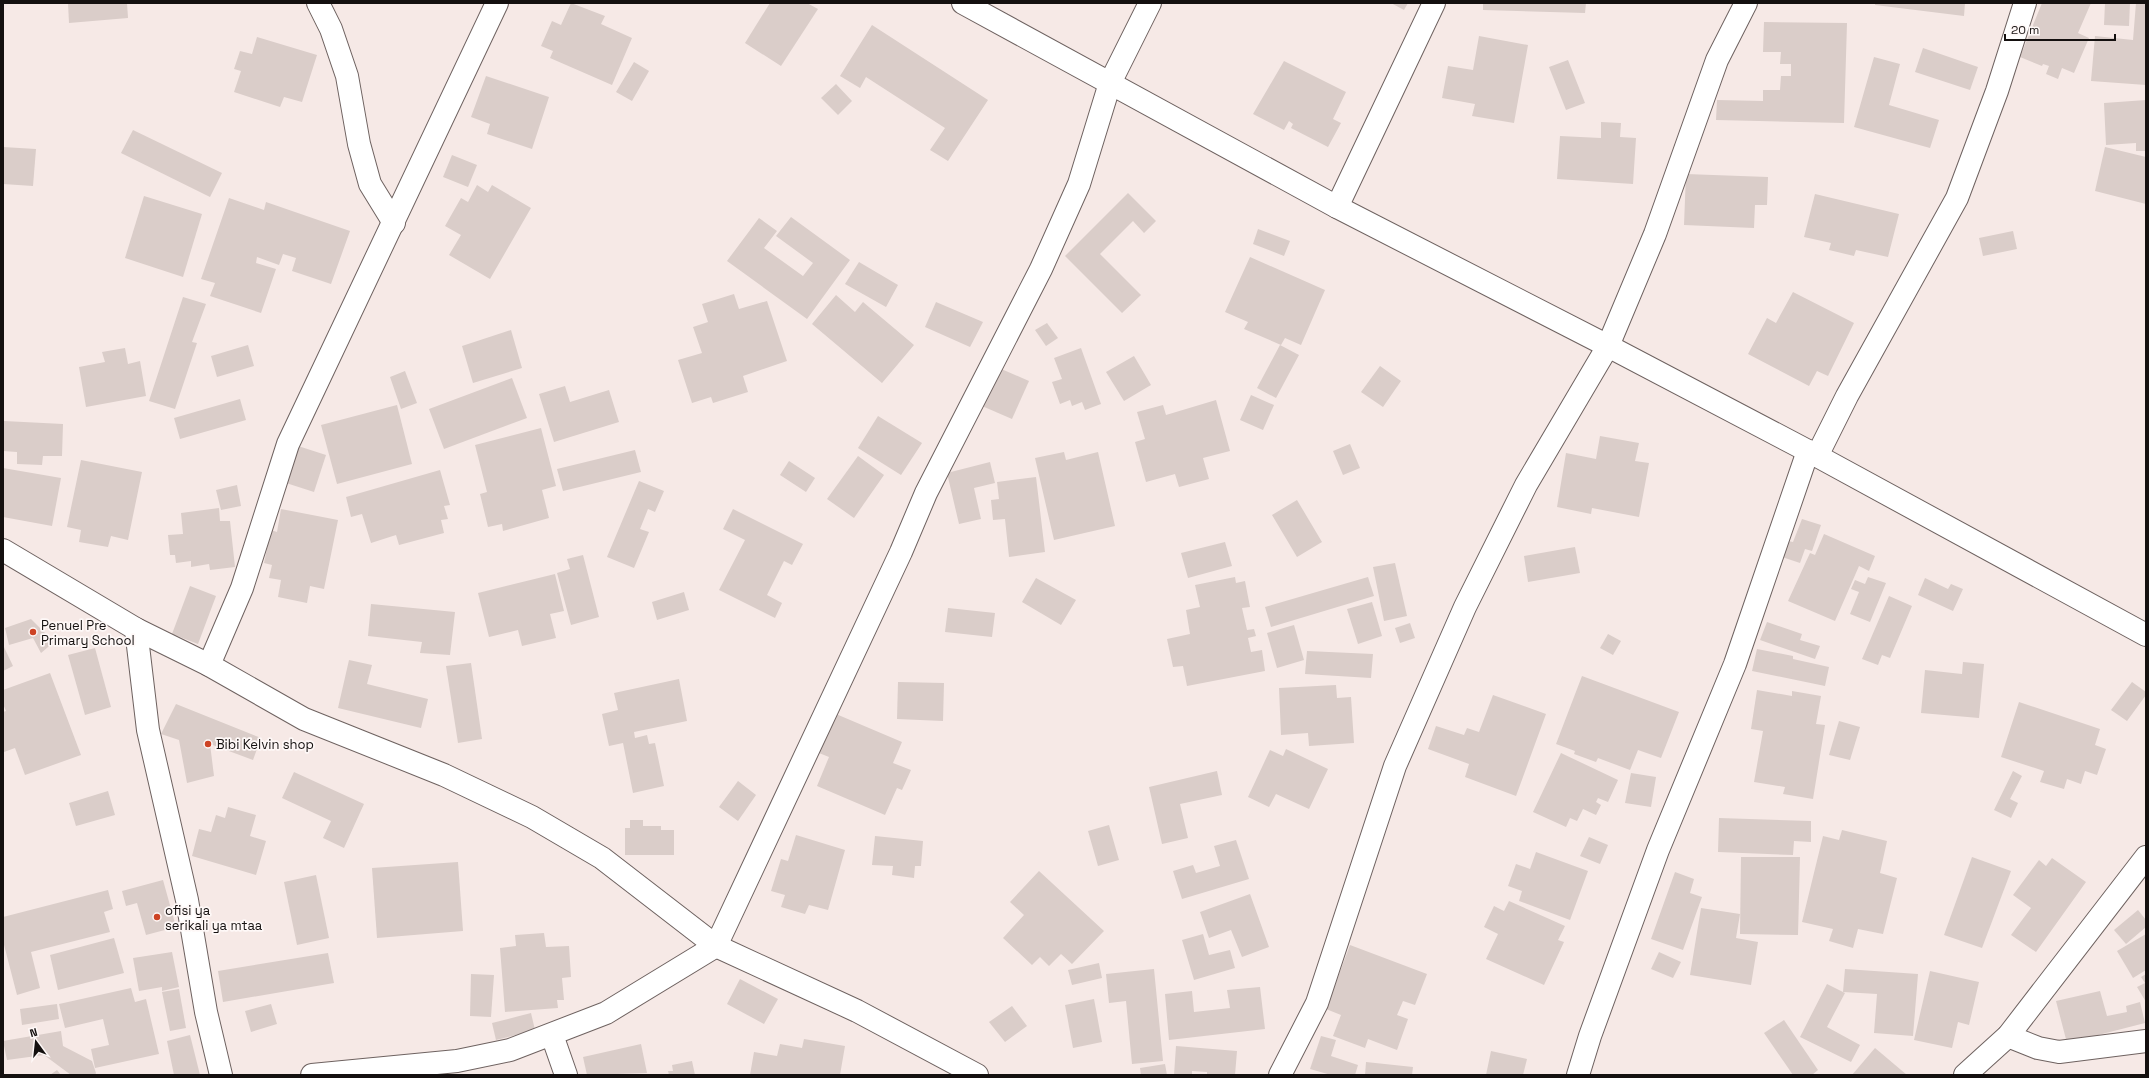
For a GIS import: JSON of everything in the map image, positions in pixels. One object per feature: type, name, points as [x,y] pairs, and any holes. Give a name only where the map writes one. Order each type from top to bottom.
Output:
[{"type":"street","points":[[318,3],[330,29],[348,76],[359,144],[370,184],[394,223]]},
{"type":"street","points":[[209,665],[242,588],[288,444],[497,3]]},
{"type":"street","points":[[963,3],[1337,207],[1608,346],[1812,454],[2146,636]]},
{"type":"street","points":[[312,1075],[457,1061],[510,1050],[606,1013],[716,946],[901,552],[926,493],[1041,269],[1079,184],[1110,83],[1150,3]]},
{"type":"street","points":[[1337,207],[1434,3]]},
{"type":"street","points":[[1280,1075],[1317,1003],[1395,766],[1465,607],[1526,485],[1608,346],[1655,234],[1717,60],[1746,3]]},
{"type":"street","points":[[1578,1075],[1590,1036],[1658,850],[1735,664],[1812,454],[1847,396],[1956,198],[1997,91],[2025,3]]},
{"type":"street","points":[[3,550],[136,629],[209,665],[304,719],[444,775],[532,817],[602,858],[716,946],[857,1011],[977,1075]]},
{"type":"street","points":[[136,629],[148,730],[187,900],[206,1012],[221,1075]]},
{"type":"street","points":[[1965,1075],[2008,1036],[2146,857]]},
{"type":"street","points":[[552,1035],[566,1075]]},
{"type":"street","points":[[2008,1036],[2038,1048],[2059,1052],[2146,1041]]},
{"type":"building","points":[[68,3],[127,3],[128,18],[69,23]]},
{"type":"building","points":[[571,3],[605,16],[601,24],[632,38],[612,85],[550,58],[553,51],[541,46],[552,21],[561,25]]},
{"type":"building","points":[[770,3],[807,3],[818,9],[781,66],[745,43]]},
{"type":"building","points":[[1391,3],[1408,3],[1404,10]]},
{"type":"building","points":[[1483,3],[1586,3],[1585,13],[1483,10]]},
{"type":"building","points":[[1875,3],[1965,3],[1964,16],[1875,5]]},
{"type":"building","points":[[2042,3],[2091,3],[2078,33],[2089,38],[2074,73],[2062,68],[2058,79],[2046,74],[2049,66],[2043,64],[2042,66],[2020,57]]},
{"type":"building","points":[[2105,3],[2130,3],[2129,26],[2104,25]]},
{"type":"building","points":[[2136,3],[2146,3],[2146,85],[2091,81],[2095,36],[2133,40]]},
{"type":"building","points":[[1764,22],[1847,23],[1844,123],[1716,120],[1717,100],[1763,101],[1763,90],[1780,90],[1781,76],[1791,76],[1791,64],[1780,64],[1781,52],[1763,52]]},
{"type":"building","points":[[872,25],[988,100],[948,161],[930,150],[945,128],[866,77],[860,88],[840,76]]},
{"type":"building","points":[[1479,36],[1528,45],[1514,123],[1472,116],[1475,104],[1442,98],[1448,66],[1473,70]]},
{"type":"building","points":[[257,37],[317,55],[302,102],[284,97],[280,107],[234,92],[241,71],[234,69],[240,51],[252,54]]},
{"type":"building","points":[[1923,48],[1978,67],[1970,90],[1915,72]]},
{"type":"building","points":[[1874,57],[1900,64],[1889,105],[1939,120],[1930,148],[1854,127]]},
{"type":"building","points":[[1568,60],[1585,103],[1566,110],[1549,67]]},
{"type":"building","points":[[1284,61],[1346,92],[1333,119],[1341,123],[1328,147],[1291,128],[1293,124],[1289,121],[1284,130],[1253,114]]},
{"type":"building","points":[[634,62],[649,71],[632,101],[616,92]]},
{"type":"building","points":[[486,76],[549,97],[532,149],[487,134],[490,124],[471,117]]},
{"type":"building","points":[[836,84],[852,101],[838,115],[821,98]]},
{"type":"building","points":[[2146,100],[2146,151],[2136,151],[2136,143],[2106,145],[2104,103]]},
{"type":"building","points":[[1601,122],[1621,123],[1620,137],[1636,138],[1633,184],[1557,179],[1560,136],[1601,138]]},
{"type":"building","points":[[133,130],[222,173],[210,197],[121,153]]},
{"type":"building","points":[[3,147],[36,149],[33,186],[3,184]]},
{"type":"building","points":[[2105,147],[2146,157],[2146,204],[2095,191]]},
{"type":"building","points":[[452,155],[477,165],[468,187],[443,177]]},
{"type":"building","points":[[1686,174],[1768,177],[1767,205],[1755,205],[1754,228],[1684,225]]},
{"type":"building","points":[[477,185],[488,192],[492,185],[531,208],[490,279],[449,255],[461,235],[445,226],[461,198],[468,202]]},
{"type":"building","points":[[1128,193],[1156,221],[1144,233],[1133,221],[1100,254],[1141,295],[1122,313],[1065,256]]},
{"type":"building","points":[[1815,194],[1899,214],[1888,257],[1856,250],[1854,256],[1829,250],[1831,243],[1804,237]]},
{"type":"building","points":[[144,196],[202,214],[183,277],[125,258]]},
{"type":"building","points":[[229,198],[264,210],[266,202],[350,231],[331,284],[292,271],[296,258],[283,254],[279,265],[257,257],[256,263],[276,269],[261,313],[210,296],[215,283],[201,279]]},
{"type":"building","points":[[791,217],[850,260],[807,319],[727,261],[759,218],[777,231],[764,248],[803,276],[813,263],[776,236]]},
{"type":"building","points":[[1258,229],[1290,241],[1284,256],[1253,244]]},
{"type":"building","points":[[2013,231],[2017,249],[1983,256],[1979,238]]},
{"type":"building","points":[[1250,257],[1325,290],[1301,345],[1285,338],[1281,345],[1244,329],[1248,322],[1225,312]]},
{"type":"building","points":[[859,262],[898,285],[886,307],[845,284]]},
{"type":"building","points":[[1793,292],[1854,323],[1828,376],[1817,371],[1809,386],[1748,354],[1767,318],[1776,323]]},
{"type":"building","points":[[734,294],[739,309],[767,301],[787,361],[743,376],[748,392],[713,403],[711,397],[692,403],[678,360],[702,353],[693,327],[708,322],[702,304]]},
{"type":"building","points":[[836,295],[855,312],[863,302],[914,345],[882,383],[812,324]]},
{"type":"building","points":[[183,297],[206,304],[192,342],[197,343],[175,409],[149,401]]},
{"type":"building","points":[[936,302],[983,322],[970,347],[925,327]]},
{"type":"building","points":[[1047,323],[1058,338],[1046,346],[1035,330]]},
{"type":"building","points":[[511,330],[522,368],[473,383],[462,346]]},
{"type":"building","points":[[248,345],[254,366],[217,377],[211,356]]},
{"type":"building","points":[[1280,345],[1299,355],[1276,398],[1257,388]]},
{"type":"building","points":[[125,348],[128,364],[140,361],[146,396],[86,407],[79,367],[105,362],[102,352]]},
{"type":"building","points":[[1081,348],[1101,404],[1085,410],[1082,402],[1072,406],[1070,400],[1060,404],[1052,382],[1062,379],[1054,358]]},
{"type":"building","points":[[1134,356],[1151,385],[1124,401],[1106,372]]},
{"type":"building","points":[[1380,366],[1401,381],[1383,407],[1361,392]]},
{"type":"building","points":[[999,368],[1029,381],[1012,419],[982,406]]},
{"type":"building","points":[[405,371],[417,403],[401,409],[390,377]]},
{"type":"building","points":[[512,378],[527,418],[444,449],[429,409]]},
{"type":"building","points":[[565,386],[570,402],[609,390],[619,422],[554,442],[539,394]]},
{"type":"building","points":[[1251,395],[1274,405],[1263,430],[1240,420]]},
{"type":"building","points":[[240,399],[246,420],[180,439],[174,418]]},
{"type":"building","points":[[1216,400],[1230,451],[1203,458],[1209,479],[1179,487],[1175,474],[1146,482],[1135,442],[1145,439],[1137,412],[1163,405],[1166,415]]},
{"type":"building","points":[[397,405],[412,464],[337,484],[321,425]]},
{"type":"building","points":[[878,416],[922,443],[901,475],[858,448]]},
{"type":"building","points":[[4,421],[63,424],[62,456],[43,456],[42,465],[17,464],[17,452],[3,451]]},
{"type":"building","points":[[541,428],[556,486],[542,490],[549,518],[503,531],[502,524],[488,527],[480,494],[487,492],[475,445]]},
{"type":"building","points":[[1600,436],[1639,443],[1635,461],[1649,463],[1639,517],[1592,508],[1591,514],[1557,507],[1566,453],[1596,459]]},
{"type":"building","points":[[1350,444],[1360,468],[1343,475],[1333,451]]},
{"type":"building","points":[[295,445],[326,455],[314,492],[283,482]]},
{"type":"building","points":[[635,450],[641,472],[563,491],[557,469]]},
{"type":"building","points":[[1064,452],[1066,460],[1098,452],[1115,526],[1054,540],[1035,458]]},
{"type":"building","points":[[858,456],[884,475],[854,518],[827,499]]},
{"type":"building","points":[[81,460],[142,472],[128,540],[111,536],[108,547],[79,542],[81,530],[67,527]]},
{"type":"building","points":[[789,461],[815,478],[806,492],[780,475]]},
{"type":"building","points":[[990,462],[995,483],[974,488],[981,519],[959,524],[947,473]]},
{"type":"building","points":[[3,468],[61,478],[52,526],[3,517]]},
{"type":"building","points":[[440,470],[450,505],[444,506],[448,519],[441,520],[444,533],[399,545],[396,535],[371,543],[362,514],[351,517],[346,497]]},
{"type":"building","points":[[1036,477],[1045,552],[1009,557],[1005,519],[993,520],[991,500],[999,499],[997,482]]},
{"type":"building","points":[[639,481],[664,491],[655,512],[648,509],[640,529],[649,532],[634,568],[607,557]]},
{"type":"building","points":[[237,485],[241,506],[221,510],[216,490]]},
{"type":"building","points":[[1297,500],[1322,542],[1297,557],[1272,515]]},
{"type":"building","points":[[219,508],[220,521],[230,521],[235,567],[210,570],[209,564],[191,567],[191,561],[176,563],[175,555],[170,555],[168,535],[183,534],[181,513]]},
{"type":"building","points":[[281,509],[338,520],[324,589],[310,586],[307,603],[278,597],[281,580],[269,578],[272,565],[264,563],[271,530],[277,532]]},
{"type":"building","points":[[733,509],[803,544],[792,565],[784,561],[767,595],[782,603],[775,618],[719,590],[745,540],[723,529]]},
{"type":"building","points":[[1802,519],[1821,525],[1812,551],[1805,549],[1800,563],[1782,557],[1788,541],[1793,542]]},
{"type":"building","points":[[1824,534],[1875,556],[1869,571],[1859,566],[1835,621],[1788,601],[1810,553],[1815,555]]},
{"type":"building","points":[[1225,542],[1232,566],[1188,578],[1181,553]]},
{"type":"building","points":[[1575,547],[1580,573],[1528,582],[1524,556]]},
{"type":"building","points":[[583,555],[599,617],[571,625],[557,573],[570,569],[567,559]]},
{"type":"building","points":[[1395,563],[1407,616],[1384,621],[1373,567]]},
{"type":"building","points":[[555,574],[564,611],[550,614],[556,638],[522,646],[518,630],[489,637],[478,593]]},
{"type":"building","points":[[1235,577],[1236,583],[1245,581],[1250,607],[1242,608],[1247,630],[1254,629],[1256,636],[1248,638],[1251,652],[1262,650],[1265,671],[1187,686],[1183,666],[1173,667],[1167,639],[1190,634],[1186,610],[1200,607],[1195,585]]},
{"type":"building","points":[[1368,577],[1374,596],[1271,627],[1265,607]]},
{"type":"building","points":[[1868,577],[1886,583],[1870,622],[1850,614],[1859,592],[1851,589],[1855,580],[1865,584]]},
{"type":"building","points":[[1036,578],[1076,600],[1061,625],[1022,602]]},
{"type":"building","points":[[1925,578],[1948,589],[1951,584],[1963,589],[1953,611],[1918,595]]},
{"type":"building","points":[[190,586],[216,596],[198,644],[172,634]]},
{"type":"building","points":[[684,592],[689,610],[657,620],[652,602]]},
{"type":"building","points":[[1889,596],[1912,606],[1890,658],[1882,655],[1878,665],[1862,659]]},
{"type":"building","points":[[1372,602],[1382,636],[1358,644],[1347,609]]},
{"type":"building","points":[[371,604],[455,612],[450,655],[420,653],[422,642],[368,636]]},
{"type":"building","points":[[948,608],[995,613],[992,637],[945,632]]},
{"type":"building","points":[[31,619],[54,642],[41,653],[33,638],[9,645],[5,628]]},
{"type":"building","points":[[1767,622],[1802,634],[1800,640],[1820,646],[1815,659],[1760,640]]},
{"type":"building","points":[[1410,623],[1415,638],[1400,643],[1395,628]]},
{"type":"building","points":[[1294,625],[1304,660],[1277,668],[1267,633]]},
{"type":"building","points":[[1608,634],[1621,641],[1613,655],[1600,648]]},
{"type":"building","points":[[3,645],[13,666],[3,671]]},
{"type":"building","points":[[95,648],[111,707],[85,715],[68,655]]},
{"type":"building","points":[[1757,649],[1793,656],[1793,659],[1829,667],[1825,686],[1752,671]]},
{"type":"building","points":[[1307,651],[1373,654],[1371,678],[1305,674]]},
{"type":"building","points":[[349,660],[372,665],[367,684],[428,699],[421,728],[338,708]]},
{"type":"building","points":[[1963,662],[1984,664],[1979,718],[1921,713],[1925,670],[1962,674]]},
{"type":"building","points":[[471,663],[482,739],[458,743],[446,666]]},
{"type":"building","points":[[50,673],[81,755],[25,775],[15,748],[4,752],[3,749],[3,712],[6,711],[3,704],[3,690]]},
{"type":"building","points":[[1582,676],[1679,712],[1661,758],[1638,750],[1630,770],[1598,758],[1596,762],[1574,754],[1575,751],[1556,744]]},
{"type":"building","points":[[679,679],[687,721],[634,732],[635,738],[647,735],[649,744],[655,743],[664,786],[633,793],[623,743],[609,746],[602,714],[618,710],[614,693]]},
{"type":"building","points":[[898,682],[944,683],[943,721],[897,719]]},
{"type":"building","points":[[2132,682],[2146,692],[2146,695],[2127,721],[2111,710]]},
{"type":"building","points":[[1336,685],[1337,698],[1351,697],[1354,743],[1309,746],[1308,733],[1281,735],[1279,688]]},
{"type":"building","points":[[1757,690],[1792,696],[1792,691],[1821,696],[1816,724],[1825,725],[1813,799],[1783,794],[1785,787],[1754,782],[1763,731],[1751,729]]},
{"type":"building","points":[[1493,695],[1546,714],[1516,796],[1465,777],[1469,764],[1428,749],[1436,726],[1464,735],[1467,728],[1479,732]]},
{"type":"building","points":[[2019,702],[2100,729],[2095,745],[2106,749],[2097,775],[2085,771],[2081,784],[2067,779],[2064,789],[2040,782],[2044,771],[2001,757]]},
{"type":"building","points":[[176,704],[261,738],[253,760],[210,744],[214,776],[187,783],[179,740],[161,734]]},
{"type":"building","points":[[836,714],[902,742],[893,763],[911,770],[902,790],[897,788],[885,815],[817,786],[829,757],[819,753]]},
{"type":"building","points":[[1839,721],[1860,727],[1850,760],[1829,755]]},
{"type":"building","points":[[1286,749],[1328,769],[1309,809],[1276,794],[1269,807],[1248,797],[1270,750],[1283,756]]},
{"type":"building","points":[[1561,753],[1618,780],[1608,802],[1598,798],[1596,802],[1601,805],[1596,815],[1583,809],[1577,821],[1570,818],[1566,827],[1533,812]]},
{"type":"building","points":[[1217,771],[1222,795],[1180,804],[1188,838],[1162,844],[1149,787]]},
{"type":"building","points":[[2013,771],[2022,776],[2010,799],[2018,803],[2011,818],[1994,810]]},
{"type":"building","points":[[294,772],[364,804],[344,848],[323,838],[331,821],[282,798]]},
{"type":"building","points":[[1631,773],[1656,777],[1651,807],[1625,803]]},
{"type":"building","points":[[738,781],[756,795],[738,821],[719,807]]},
{"type":"building","points":[[108,791],[115,815],[76,826],[69,803]]},
{"type":"building","points":[[228,807],[256,815],[250,836],[266,841],[256,875],[192,856],[199,829],[211,832],[216,815],[225,818]]},
{"type":"building","points":[[1719,818],[1811,821],[1811,842],[1794,841],[1793,855],[1718,852]]},
{"type":"building","points":[[630,820],[643,820],[643,826],[661,826],[661,830],[674,830],[674,855],[625,855],[625,828],[630,828]]},
{"type":"building","points":[[1109,825],[1119,860],[1098,866],[1088,831]]},
{"type":"building","points":[[1842,830],[1887,841],[1880,873],[1897,878],[1883,934],[1858,929],[1853,948],[1829,941],[1833,929],[1802,922],[1823,836],[1839,840]]},
{"type":"building","points":[[796,835],[845,850],[828,910],[809,905],[805,914],[781,907],[785,895],[771,891],[781,859],[788,861]]},
{"type":"building","points":[[875,836],[923,841],[921,866],[915,866],[914,878],[892,875],[893,866],[872,865]]},
{"type":"building","points":[[1589,837],[1608,845],[1600,864],[1580,856]]},
{"type":"building","points":[[1236,840],[1249,879],[1182,899],[1173,871],[1193,865],[1196,873],[1220,866],[1214,846]]},
{"type":"building","points":[[1536,852],[1588,871],[1570,920],[1519,901],[1522,891],[1508,886],[1516,864],[1530,869]]},
{"type":"building","points":[[1741,857],[1800,857],[1798,935],[1740,934]]},
{"type":"building","points":[[1972,857],[2011,871],[1982,948],[1944,935]]},
{"type":"building","points":[[2052,858],[2086,882],[2036,952],[2011,935],[2031,908],[2013,895],[2039,860],[2046,866]]},
{"type":"building","points":[[458,862],[463,931],[377,938],[372,868]]},
{"type":"building","points":[[1039,871],[1104,931],[1072,964],[1061,954],[1049,966],[1040,957],[1032,965],[1003,938],[1024,915],[1010,902]]},
{"type":"building","points":[[1675,872],[1694,879],[1690,893],[1702,897],[1683,950],[1651,939]]},
{"type":"building","points":[[316,875],[329,938],[297,945],[284,882]]},
{"type":"building","name":"ofisi ya serikali ya mtaa","points":[[163,880],[176,927],[146,935],[137,903],[126,906],[122,891]]},
{"type":"building","points":[[108,890],[113,909],[104,912],[110,932],[31,952],[40,988],[17,995],[3,941],[3,917]]},
{"type":"building","points":[[1250,894],[1269,947],[1242,957],[1231,930],[1209,938],[1200,912]]},
{"type":"building","points":[[1509,901],[1565,926],[1558,940],[1564,942],[1544,985],[1486,959],[1498,934],[1484,927],[1494,906],[1504,911]]},
{"type":"building","points":[[1701,908],[1740,914],[1736,938],[1758,942],[1751,985],[1690,975]]},
{"type":"building","points":[[2138,910],[2146,920],[2146,927],[2126,944],[2114,930]]},
{"type":"building","points":[[544,933],[546,947],[569,946],[571,977],[562,978],[564,1000],[557,1000],[558,1008],[505,1012],[500,948],[516,946],[515,935]]},
{"type":"building","points":[[1203,934],[1209,955],[1230,950],[1235,968],[1194,980],[1182,940]]},
{"type":"building","points":[[2146,934],[2146,970],[2133,978],[2117,951]]},
{"type":"building","points":[[114,938],[124,973],[58,990],[50,955]]},
{"type":"building","points":[[1350,945],[1427,974],[1415,1005],[1403,1001],[1397,1015],[1408,1019],[1397,1050],[1368,1039],[1365,1048],[1333,1036],[1341,1015],[1326,1009]]},
{"type":"building","points":[[172,952],[179,987],[162,991],[162,987],[139,991],[133,958]]},
{"type":"building","points":[[1659,952],[1681,962],[1673,978],[1651,969]]},
{"type":"building","points":[[328,953],[334,983],[223,1002],[218,971]]},
{"type":"building","points":[[1099,963],[1102,978],[1072,985],[1068,970]]},
{"type":"building","points":[[1154,969],[1163,1061],[1132,1064],[1126,1001],[1109,1003],[1106,974]]},
{"type":"building","points":[[1845,969],[1918,974],[1913,1036],[1874,1033],[1877,994],[1843,992]]},
{"type":"building","points":[[1930,971],[1979,982],[1969,1025],[1958,1022],[1952,1048],[1914,1040]]},
{"type":"building","points":[[471,974],[494,975],[491,1017],[470,1016]]},
{"type":"building","points":[[2146,974],[2146,1002],[2137,987],[2145,983],[2141,977]]},
{"type":"building","points":[[740,979],[778,999],[764,1024],[727,1004]]},
{"type":"building","points":[[1827,984],[1845,993],[1827,1027],[1860,1045],[1851,1062],[1800,1037]]},
{"type":"building","points":[[1260,987],[1265,1029],[1169,1040],[1165,994],[1192,991],[1194,1012],[1230,1008],[1227,990]]},
{"type":"building","points":[[131,988],[135,1002],[146,999],[159,1054],[95,1068],[91,1049],[109,1045],[103,1019],[65,1028],[59,1004]]},
{"type":"building","points":[[179,989],[186,1028],[170,1031],[162,992]]},
{"type":"building","points":[[2100,991],[2107,1016],[2127,1012],[2126,1006],[2140,1002],[2145,1023],[2067,1043],[2056,1001]]},
{"type":"building","points":[[1094,999],[1102,1042],[1073,1048],[1065,1005]]},
{"type":"building","points":[[57,1004],[59,1019],[22,1025],[20,1009]]},
{"type":"building","points":[[271,1004],[277,1024],[251,1032],[245,1011]]},
{"type":"building","points":[[1012,1006],[1027,1026],[1005,1042],[989,1022]]},
{"type":"building","points":[[531,1013],[535,1030],[496,1040],[492,1023]]},
{"type":"building","points":[[1784,1020],[1818,1070],[1812,1075],[1793,1075],[1764,1033]]},
{"type":"building","points":[[61,1031],[63,1046],[92,1061],[96,1073],[95,1075],[71,1075],[44,1055],[7,1060],[3,1041]]},
{"type":"building","points":[[190,1035],[200,1075],[174,1075],[167,1041]]},
{"type":"building","points":[[1321,1036],[1336,1040],[1331,1056],[1358,1065],[1355,1075],[1331,1075],[1310,1069]]},
{"type":"building","points":[[804,1039],[845,1046],[840,1075],[750,1075],[754,1052],[777,1056],[780,1044],[802,1048]]},
{"type":"building","points":[[641,1044],[647,1073],[587,1075],[583,1057]]},
{"type":"building","points":[[1176,1046],[1237,1051],[1235,1075],[1207,1075],[1207,1072],[1192,1071],[1192,1075],[1174,1075]]},
{"type":"building","points":[[1875,1048],[1907,1075],[1852,1075]]},
{"type":"building","points":[[1491,1051],[1527,1059],[1523,1075],[1486,1075]]},
{"type":"building","points":[[692,1061],[695,1075],[669,1075],[668,1071],[673,1071],[672,1065]]},
{"type":"building","points":[[1366,1062],[1413,1067],[1412,1075],[1365,1075]]},
{"type":"building","points":[[1165,1064],[1167,1075],[1141,1075],[1140,1068]]},
{"type":"building","points":[[57,1070],[61,1075],[50,1075]]},
{"type":"place","name":"Penuel Pre Primary School","points":[[33,632]]},
{"type":"place","name":"Bibi Kelvin shop","points":[[208,744]]},
{"type":"place","name":"ofisi ya serikali ya mtaa","points":[[157,917]]}]
